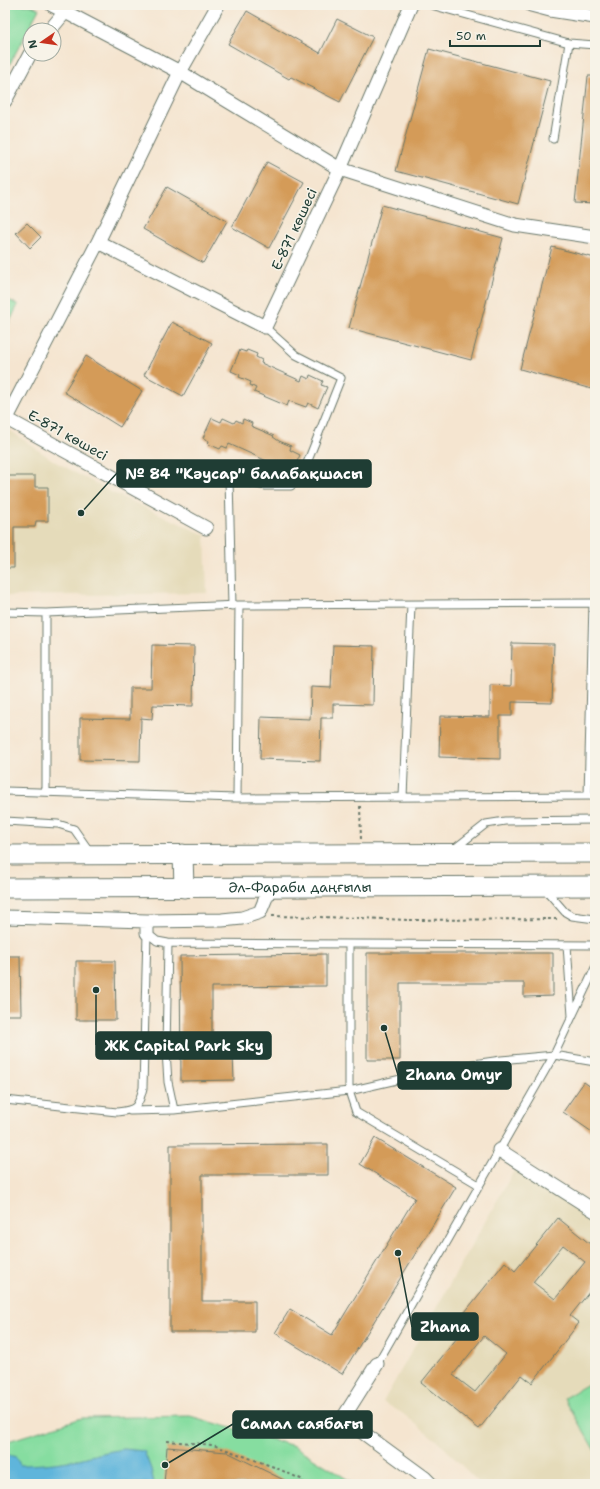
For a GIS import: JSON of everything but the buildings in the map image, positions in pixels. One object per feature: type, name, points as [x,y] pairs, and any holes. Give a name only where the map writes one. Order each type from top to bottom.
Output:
[{"type":"main road","points":[[5,855],[595,853]]},
{"type":"main road","points":[[183,854],[184,888]]},
{"type":"main road","name":"Әл-Фараби даңғылы","points":[[5,888],[595,886]]},
{"type":"street","points":[[52,5],[66,8],[180,72],[340,169],[515,225],[595,237]]},
{"type":"street","name":"Е-871 көшесі","points":[[206,528],[5,420],[98,242],[180,72],[218,5]]},
{"type":"street","points":[[531,5],[550,10],[595,17]]},
{"type":"street","name":"Е-871 көшесі","points":[[265,327],[340,169],[412,6]]},
{"type":"street","points":[[56,22],[66,8]]},
{"type":"street","points":[[5,101],[26,62]]},
{"type":"street","points":[[98,242],[265,327]]},
{"type":"street","points":[[5,917],[147,927],[242,918],[260,912],[270,888]]},
{"type":"street","points":[[499,1150],[595,1211]]},
{"type":"street","points":[[377,1364],[344,1418],[431,1484]]},
{"type":"lane","points":[[431,5],[569,44],[595,45]]},
{"type":"lane","points":[[552,139],[569,44]]},
{"type":"lane","points":[[237,798],[236,606],[229,478],[266,486],[291,486],[301,478],[341,378],[296,354],[265,327]]},
{"type":"lane","points":[[5,612],[46,613],[236,606],[594,603],[592,796],[237,798],[46,791],[5,791]]},
{"type":"lane","points":[[403,797],[411,605]]},
{"type":"lane","points":[[46,613],[46,791]]},
{"type":"lane","points":[[449,853],[486,824],[505,821],[595,820]]},
{"type":"lane","points":[[5,821],[58,824],[74,830],[92,854]]},
{"type":"lane","points":[[541,885],[565,912],[572,916],[595,919]]},
{"type":"lane","points":[[147,927],[157,941],[168,943],[595,945]]},
{"type":"lane","points":[[130,1110],[139,1102],[143,1088],[147,927]]},
{"type":"lane","points":[[168,943],[166,1051],[168,1082],[174,1110]]},
{"type":"lane","points":[[349,944],[349,1090],[356,1112],[479,1185]]},
{"type":"lane","points":[[567,945],[572,1017]]},
{"type":"lane","points":[[377,1364],[554,1055],[595,968]]},
{"type":"lane","points":[[5,1100],[117,1112],[130,1110],[174,1110],[349,1090],[453,1067],[501,1060],[554,1055],[595,1062]]},
{"type":"path","points":[[250,915],[408,920],[558,919],[563,922]]},
{"type":"path","points":[[167,1441],[212,1445],[274,1467],[303,1480],[302,1484]]},
{"type":"shaded area","points":[[5,427],[54,461],[109,491],[205,535],[207,593],[5,596]]},
{"type":"shaded area","points":[[515,1169],[595,1211],[595,1479],[587,1484],[480,1484],[440,1443],[402,1413],[383,1402]]},
{"type":"green space","points":[[9,5],[30,5],[39,9],[32,22],[22,22],[22,41],[5,73],[5,12]]},
{"type":"green space","points":[[5,298],[18,305],[5,331]]},
{"type":"green space","points":[[595,1380],[595,1451],[564,1398]]},
{"type":"green space","points":[[190,1416],[294,1446],[355,1484],[5,1484],[5,1442],[82,1418]]},
{"type":"water","points":[[124,1449],[144,1451],[151,1469],[153,1484],[5,1484],[5,1454],[16,1457],[20,1465],[35,1465],[57,1463]]},
{"type":"place","name":"№ 84 \"Кәусар\" балабақшасы","points":[[81,513]]},
{"type":"place","name":"ЖК Capital Park Sky","points":[[96,990]]},
{"type":"place","name":"Zhana Omyr","points":[[384,1028]]},
{"type":"place","name":"Zhana","points":[[398,1253]]},
{"type":"place","name":"Самал саябағы","points":[[165,1465]]}]
